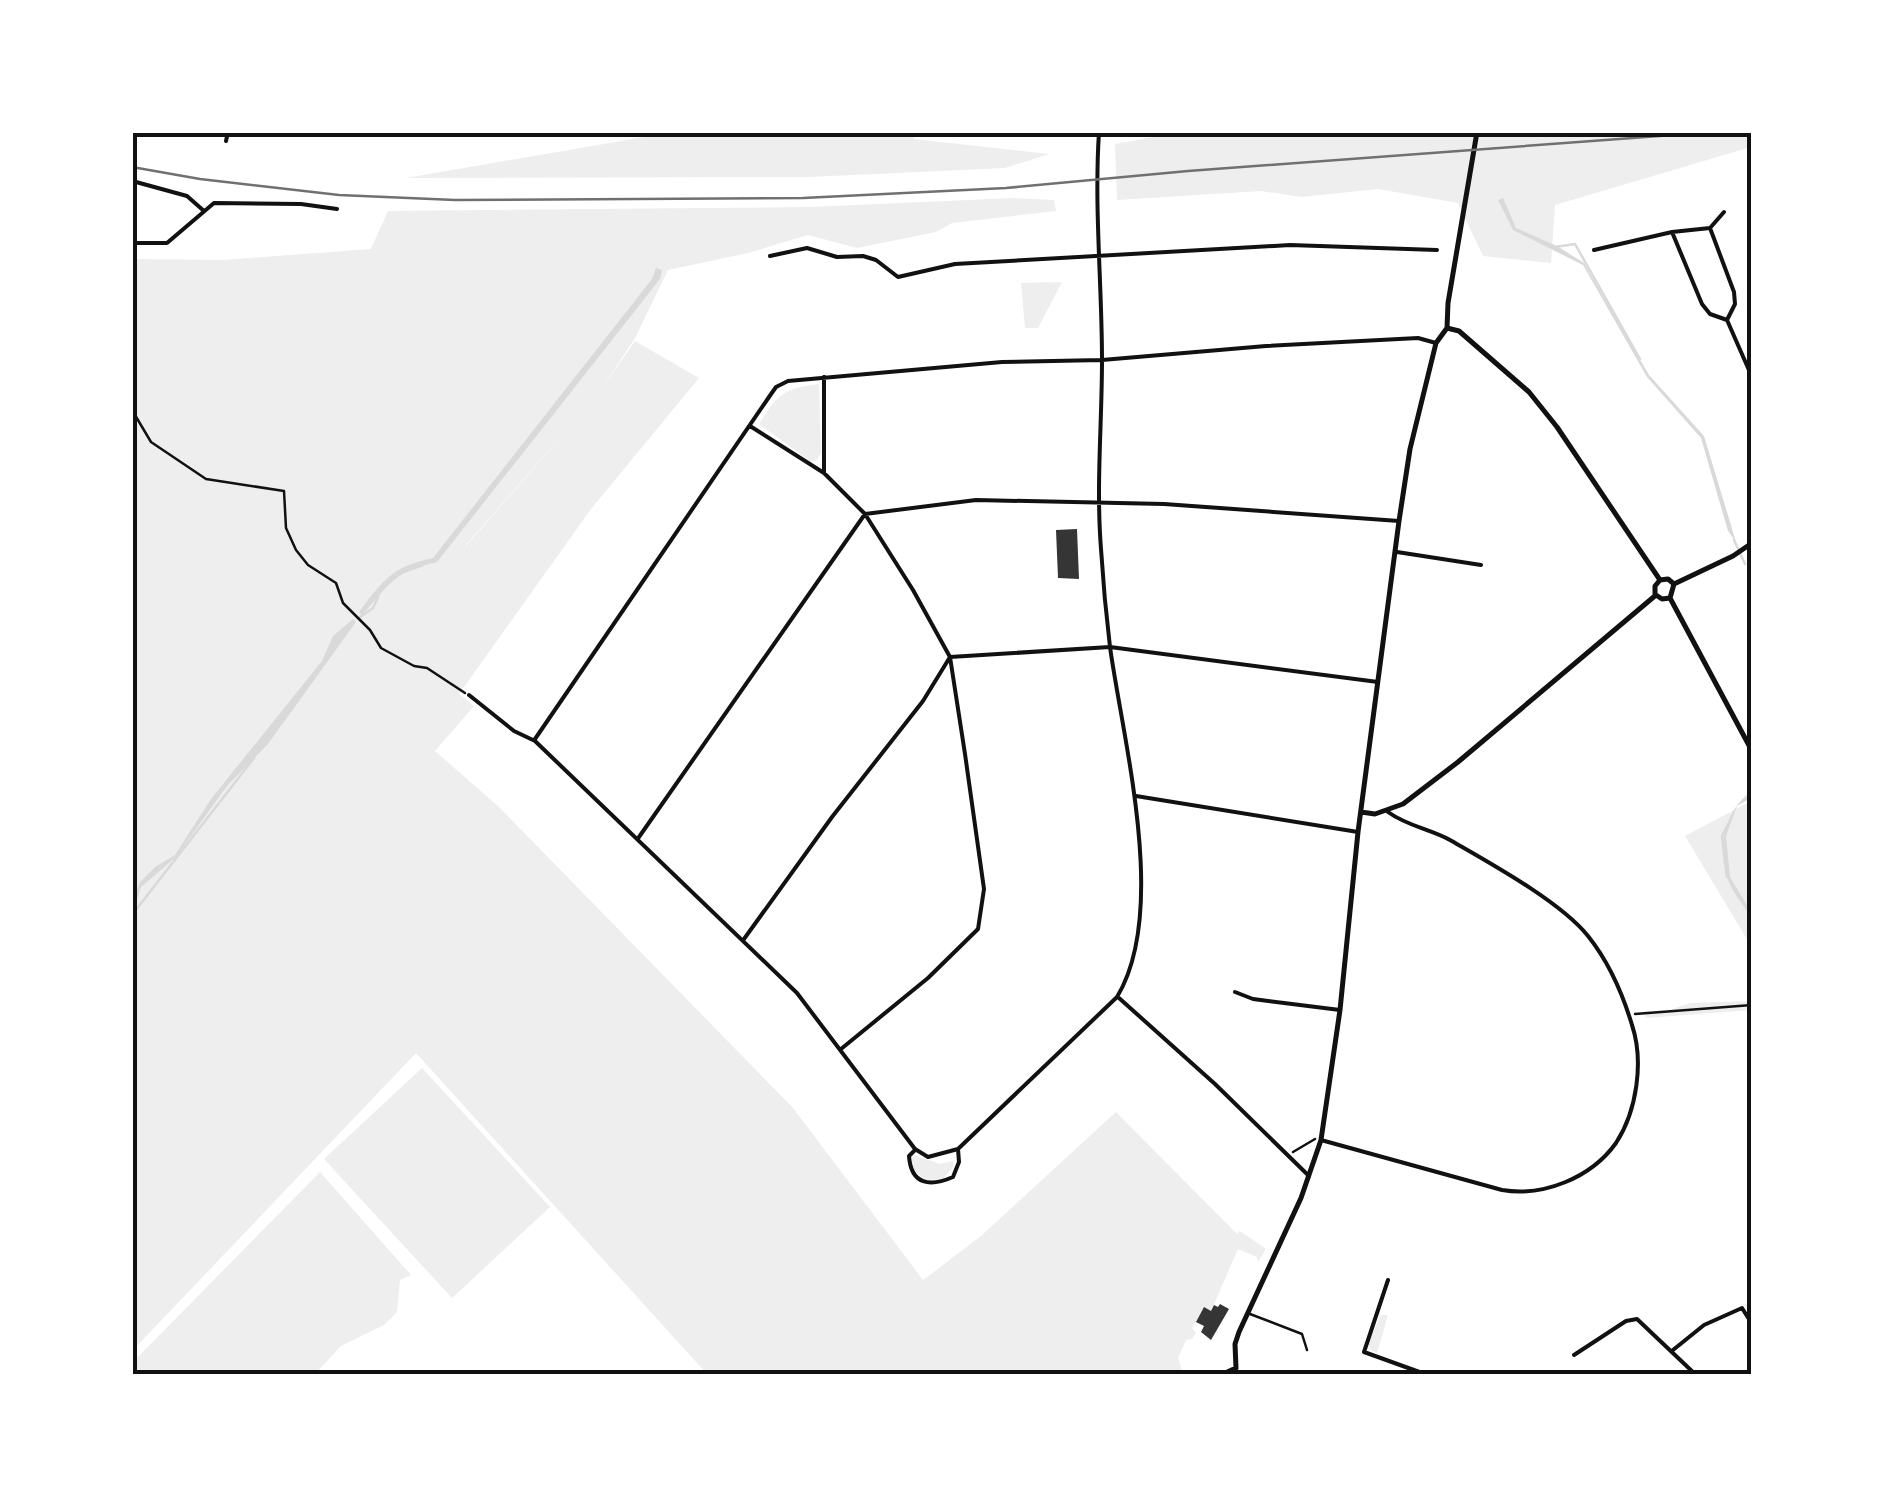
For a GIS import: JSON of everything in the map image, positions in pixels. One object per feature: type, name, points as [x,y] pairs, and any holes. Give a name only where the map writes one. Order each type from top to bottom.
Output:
[{"type":"street","points":[[226,141],[228,132]]},
{"type":"street","points":[[470,696],[514,732],[534,740],[796,993],[915,1149],[928,1157],[944,1156],[958,1149],[1117,997],[1129,973],[1140,901],[1136,796],[1110,647],[1098,504],[1102,360],[1096,174],[1099,132]]},
{"type":"street","points":[[1242,1374],[1236,1368],[1235,1344],[1321,1140],[1399,520],[1410,449],[1436,343],[1447,328],[1477,132]]},
{"type":"street","points":[[136,182],[187,196],[204,211]]},
{"type":"street","points":[[132,243],[167,243],[214,203],[337,208]]},
{"type":"street","points":[[1594,250],[1672,232],[1710,228],[1724,212]]},
{"type":"street","points":[[1710,228],[1734,292],[1736,304],[1727,320]]},
{"type":"street","points":[[1672,232],[1702,304],[1710,314],[1727,320],[1752,377]]},
{"type":"street","points":[[770,256],[807,248],[837,257],[863,256],[876,260],[898,277],[955,264],[1290,245],[1436,250]]},
{"type":"street","points":[[1447,328],[1458,331],[1529,392],[1660,580]]},
{"type":"street","points":[[534,740],[776,387],[824,376],[1002,362],[1102,360],[1418,338],[1436,343]]},
{"type":"street","points":[[824,376],[824,472]]},
{"type":"street","points":[[750,426],[824,472],[865,514],[914,590],[950,657],[984,889],[982,915],[972,938],[841,1049]]},
{"type":"street","points":[[638,838],[865,514],[976,500],[1164,504],[1399,520]]},
{"type":"street","points":[[1751,544],[1674,584],[1670,598],[1752,751]]},
{"type":"street","points":[[1395,552],[1481,565]]},
{"type":"street","points":[[1670,598],[1656,595],[1654,586],[1660,580],[1674,584]]},
{"type":"street","points":[[1361,812],[1388,812],[1404,804],[1656,595]]},
{"type":"street","points":[[950,657],[1110,647],[1378,682]]},
{"type":"street","points":[[743,941],[832,817],[923,701],[950,657]]},
{"type":"street","points":[[1136,796],[1358,832]]},
{"type":"street","points":[[1321,1140],[1524,1194],[1541,1192],[1595,1164],[1617,1141],[1627,1121],[1638,1066],[1636,1036],[1596,947],[1571,919],[1447,838],[1388,812]]},
{"type":"street","points":[[1234,992],[1253,999],[1340,1010]]},
{"type":"street","points":[[1117,997],[1215,1084],[1309,1176]]},
{"type":"street","points":[[915,1149],[909,1156],[914,1176],[923,1183],[937,1184],[953,1178],[960,1162],[958,1149]]},
{"type":"street","points":[[1388,1280],[1364,1352],[1425,1374]]},
{"type":"street","points":[[1672,1351],[1704,1325],[1742,1308],[1752,1324]]},
{"type":"street","points":[[1574,1354],[1626,1321],[1637,1320],[1695,1374]]},
{"type":"street","points":[[1223,1374],[1236,1368]]},
{"type":"lane","points":[[1248,1313],[1302,1334],[1306,1350]]},
{"type":"path","points":[[132,410],[152,442],[206,478],[284,491],[286,528],[296,550],[308,564],[336,582],[342,603],[365,624],[386,652],[427,668],[471,693],[470,696]]},
{"type":"path","points":[[1629,1015],[1752,1005]]},
{"type":"path","points":[[1292,1153],[1311,1138]]},
{"type":"shaded area","points":[[673,132],[912,133],[914,139],[1049,154],[1005,168],[809,177],[406,178]]},
{"type":"shaded area","points":[[1180,132],[1752,133],[1751,147],[1555,205],[1551,263],[1483,256],[1458,203],[1378,189],[1301,197],[1261,191],[1117,200],[1115,144]]},
{"type":"shaded area","points":[[1013,198],[1054,200],[1056,211],[952,223],[936,232],[857,248],[808,235],[668,270],[635,338],[601,390],[635,341],[699,378],[591,509],[459,694],[474,706],[435,751],[499,807],[793,1108],[923,1280],[981,1236],[1116,1112],[1237,1234],[1240,1231],[1266,1249],[1258,1262],[1257,1257],[1238,1249],[1211,1311],[1204,1308],[1192,1328],[1196,1333],[1186,1340],[1178,1358],[1183,1374],[707,1374],[416,1053],[133,1350],[133,259],[222,260],[371,249],[388,211],[811,207]],"holes":[[[600,392],[466,546],[466,545]]]},
{"type":"shaded area","points":[[1503,198],[1516,228],[1584,263],[1649,375],[1704,436],[1736,542],[1728,531],[1701,438],[1647,377],[1583,265],[1513,230],[1498,200]]},
{"type":"shaded area","points":[[656,268],[662,270],[660,279],[437,562],[402,575],[362,615],[359,612],[390,576],[433,558],[652,279]]},
{"type":"shaded area","points":[[1062,282],[1038,328],[1025,328],[1021,283]]},
{"type":"shaded area","points":[[819,384],[821,453],[811,462],[759,424],[783,395]]},
{"type":"shaded area","points":[[353,619],[356,622],[268,744],[227,786],[176,857],[141,887],[133,911],[140,882],[175,855],[211,799],[322,661],[333,636]]},
{"type":"shaded area","points":[[1751,801],[1751,946],[1685,836]]},
{"type":"shaded area","points":[[1737,807],[1726,836],[1730,877],[1751,918],[1729,882],[1723,853],[1725,830]]},
{"type":"shaded area","points":[[1751,1001],[1751,1010],[1646,1018],[1644,1011],[1667,1011],[1690,1003]]},
{"type":"shaded area","points":[[422,1068],[550,1207],[452,1298],[324,1159]]},
{"type":"shaded area","points":[[914,1155],[940,1164],[953,1161],[953,1167],[943,1179],[925,1180],[914,1170]]},
{"type":"shaded area","points":[[320,1172],[411,1275],[400,1280],[397,1312],[384,1325],[341,1346],[315,1374],[133,1374],[133,1362]]},
{"type":"shaded area","points":[[1381,1315],[1388,1315],[1377,1353],[1368,1343]]},
{"type":"building","points":[[1077,529],[1079,579],[1058,578],[1056,530]]},
{"type":"building","points":[[1220,1304],[1229,1309],[1211,1340],[1201,1332],[1204,1326],[1196,1322],[1204,1307],[1211,1311]]},
{"type":"waterway","points":[[1555,247],[1575,244],[1640,359]]},
{"type":"waterway","points":[[1734,540],[1745,564]]},
{"type":"waterway","points":[[403,572],[423,565]]},
{"type":"waterway","points":[[360,617],[373,608],[378,597]]},
{"type":"waterway","points":[[132,915],[254,758]]},
{"type":"waterway","points":[[1727,826],[1722,836],[1727,877]]},
{"type":"railway","points":[[132,167],[339,195],[455,200],[803,198],[1006,188],[1714,132]]}]
